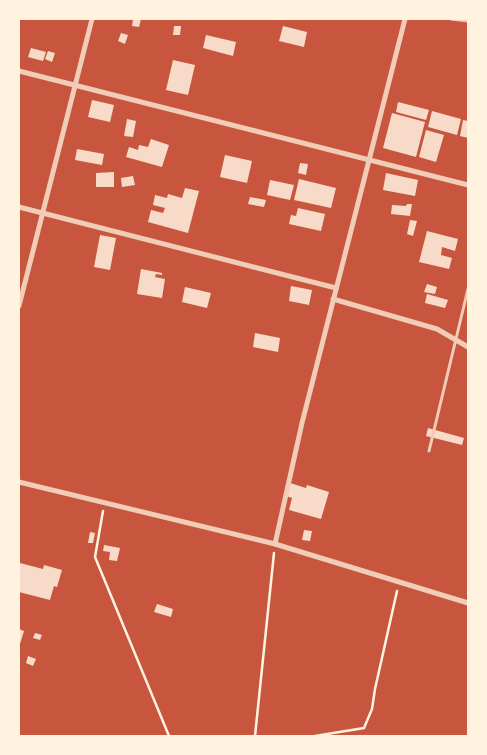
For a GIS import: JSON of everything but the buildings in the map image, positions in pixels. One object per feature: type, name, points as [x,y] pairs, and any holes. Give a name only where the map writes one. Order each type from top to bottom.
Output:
[{"type":"street","points":[[19,306],[92,19]]},
{"type":"street","points":[[275,544],[302,423],[405,19]]},
{"type":"street","points":[[19,71],[468,185]]},
{"type":"street","points":[[19,207],[336,288]]},
{"type":"street","points":[[333,299],[437,329],[468,348]]},
{"type":"street","points":[[19,482],[275,544],[468,603]]},
{"type":"lane","points":[[451,19],[468,21]]},
{"type":"lane","points":[[429,451],[468,289]]},
{"type":"path","points":[[105,503],[95,557],[169,736]]},
{"type":"path","points":[[255,736],[275,544]]},
{"type":"path","points":[[315,736],[364,728],[372,709],[400,582]]}]
